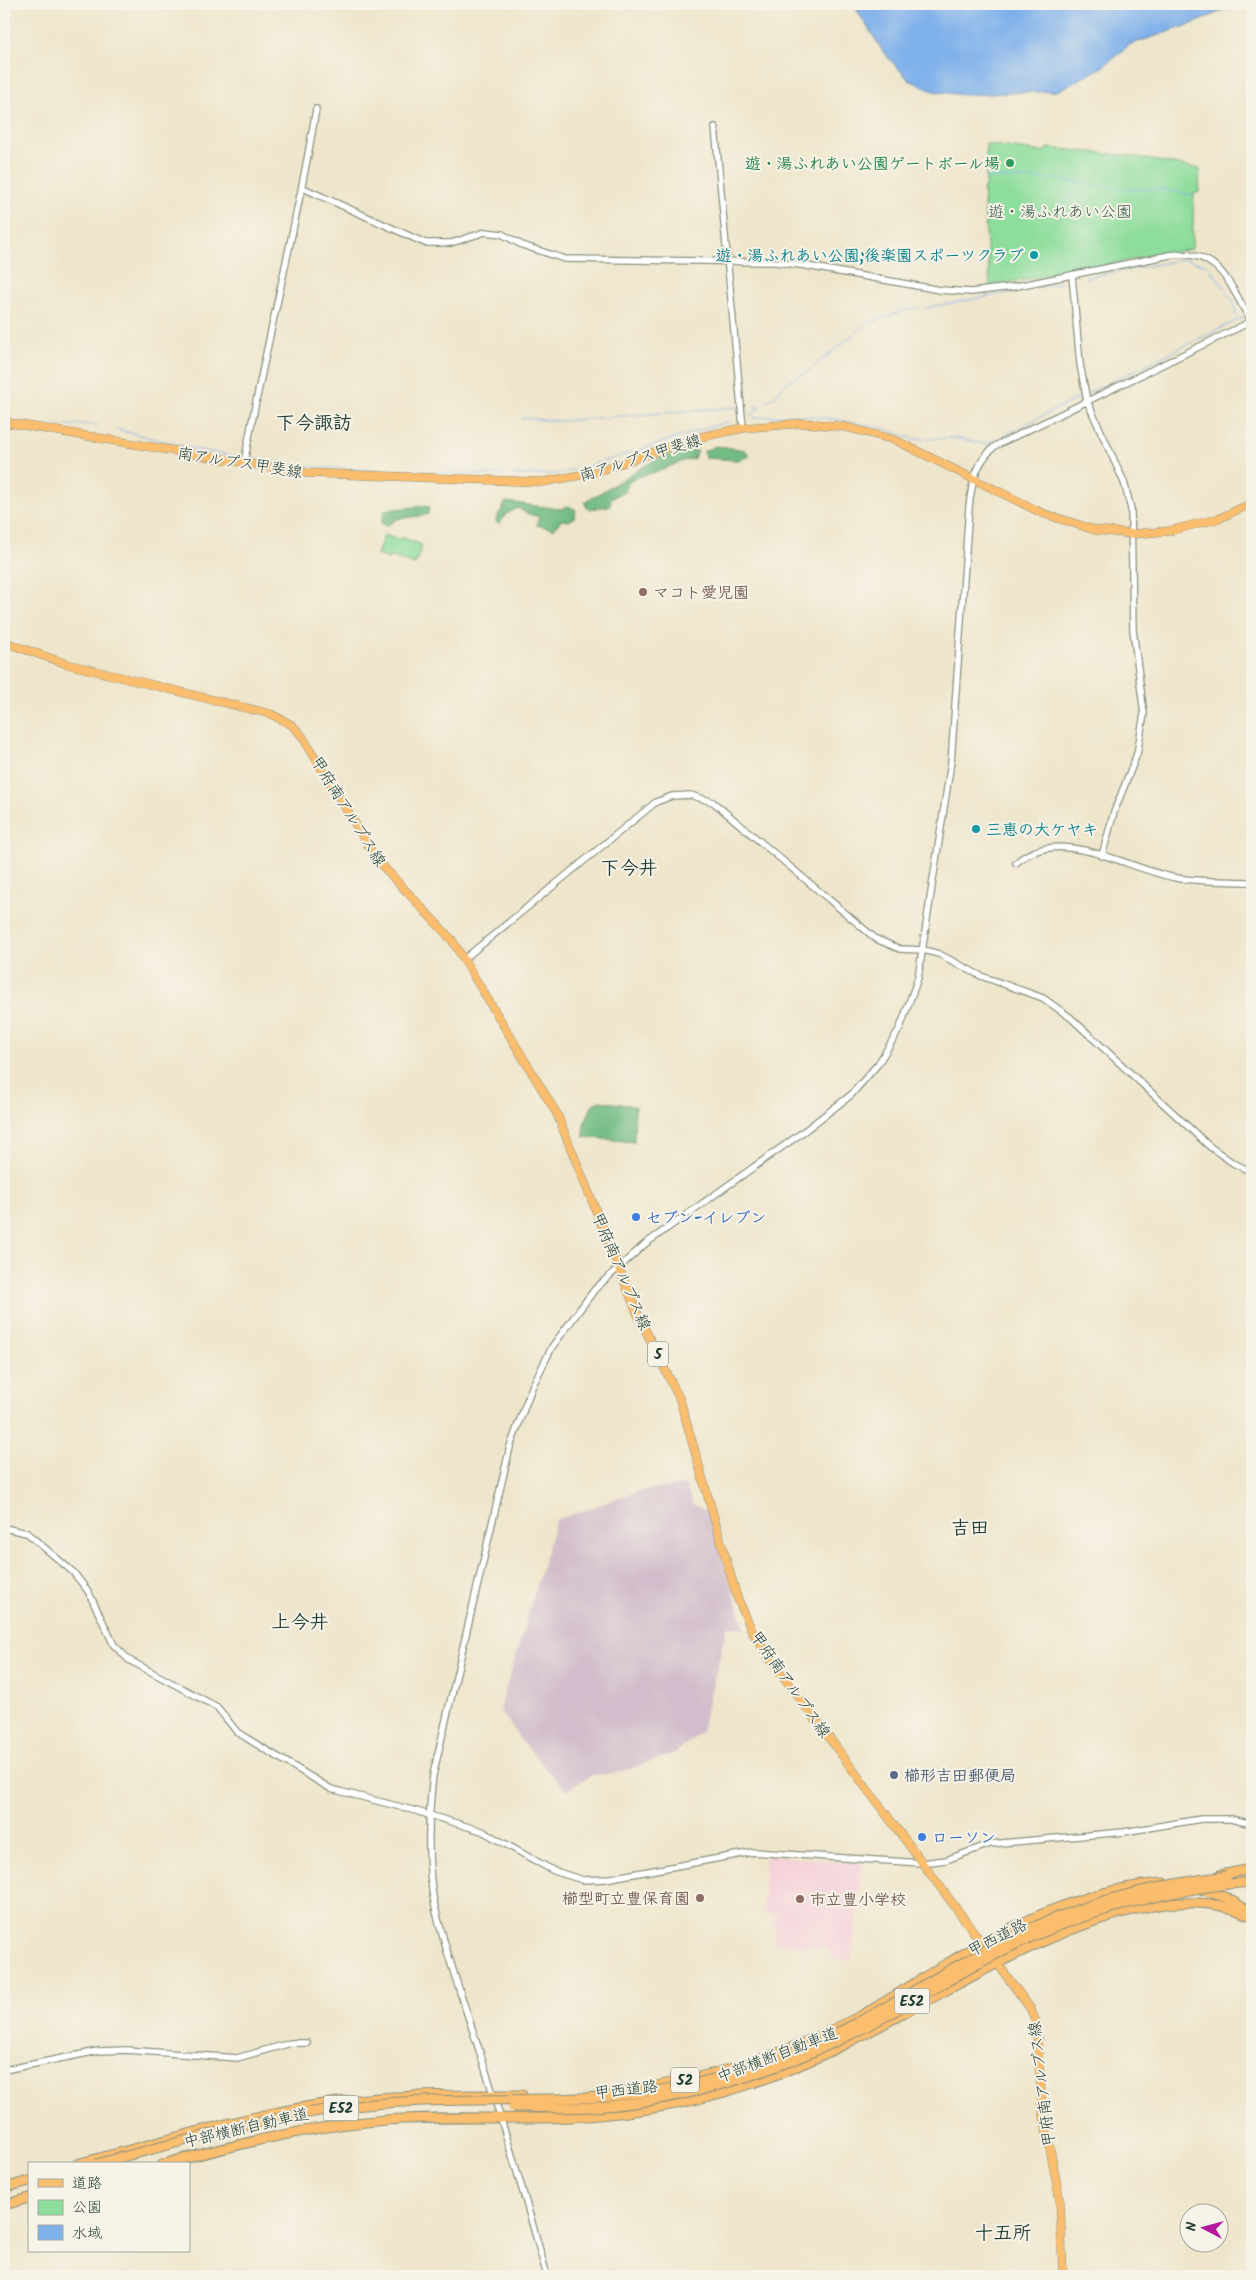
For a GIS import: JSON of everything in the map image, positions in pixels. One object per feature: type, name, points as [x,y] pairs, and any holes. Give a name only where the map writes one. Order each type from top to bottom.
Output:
[{"type":"highway","name":"中部横断自動車道","points":[[120,2162],[259,2126],[349,2111],[385,2107],[444,2105],[592,2107],[653,2100],[711,2088],[753,2075],[835,2042],[1014,1945],[1056,1926],[1119,1905],[1228,1880],[1252,1871]]},
{"type":"highway","name":"中部横断自動車道","points":[[104,2162],[259,2122],[323,2110],[408,2102],[592,2099],[652,2092],[717,2078],[759,2064],[831,2035],[980,1953],[1045,1922],[1114,1898],[1188,1881],[1228,1880],[1252,1882]]},
{"type":"highway","points":[[1228,1880],[1252,1887]]},
{"type":"highway","name":"甲西道路","points":[[85,2162],[242,2121],[315,2106],[401,2097],[564,2095],[630,2090],[680,2082],[782,2051],[864,2014],[982,1944],[1050,1912],[1108,1892],[1148,1884],[1184,1885],[1227,1898],[1252,1915]]},
{"type":"highway","name":"甲西道路","points":[[172,2162],[291,2133],[354,2123],[405,2119],[569,2117],[633,2111],[721,2092],[774,2076],[844,2045],[998,1963],[1095,1922],[1162,1905],[1206,1903],[1252,1915]]},
{"type":"highway","points":[[4,2182],[28,2176]]},
{"type":"highway","points":[[4,2188],[28,2183]]},
{"type":"highway","points":[[4,2192],[28,2183]]},
{"type":"highway","points":[[4,2205],[28,2198]]},
{"type":"main road","name":"南アルプス甲斐線","points":[[4,422],[244,464],[335,475],[543,482],[578,476],[696,438],[743,428],[805,423],[870,432],[917,449],[972,479],[1060,520],[1095,530],[1133,534],[1169,531],[1195,526],[1232,513],[1252,503]]},
{"type":"main road","name":"甲府南アルプス線","points":[[4,642],[67,664],[242,705],[271,714],[292,725],[309,745],[377,860],[443,928],[464,959],[557,1114],[638,1315],[677,1392],[687,1417],[737,1597],[751,1628],[768,1656],[1030,2008],[1036,2022],[1042,2106],[1060,2201],[1063,2276]]},
{"type":"street","points":[[244,464],[270,333],[303,188],[316,109]]},
{"type":"street","points":[[715,127],[743,428]]},
{"type":"street","points":[[303,188],[425,243],[451,243],[485,232],[502,234],[522,245],[565,259],[728,261],[801,265],[957,292],[994,290],[1170,255],[1195,254],[1213,262],[1221,271],[1252,321],[995,446],[978,466],[972,479],[952,762],[918,978],[900,1028],[866,1080],[836,1108],[645,1244],[595,1289],[552,1347],[532,1386],[510,1447],[432,1775],[428,1815],[435,1906],[529,2210],[547,2276]]},
{"type":"street","points":[[1072,275],[1080,364],[1087,401],[1124,482],[1131,509],[1133,534],[1133,630],[1143,700],[1143,726],[1137,754],[1114,812],[1102,856]]},
{"type":"street","points":[[4,610],[4,627]]},
{"type":"street","points":[[464,959],[647,809],[665,798],[681,795],[698,796],[719,806],[798,876],[876,939],[900,949],[923,950],[939,954],[981,976],[1026,991],[1050,1002],[1071,1018],[1209,1146],[1233,1163],[1252,1172]]},
{"type":"street","points":[[1016,863],[1034,850],[1050,846],[1071,848],[1176,878],[1252,882]]},
{"type":"street","points":[[4,1528],[27,1533],[73,1572],[88,1591],[114,1645],[128,1660],[217,1707],[237,1732],[331,1789],[482,1831],[554,1871],[583,1880],[613,1877],[752,1852],[922,1863],[946,1860],[990,1844],[1124,1832],[1201,1819],[1231,1819],[1252,1824]]},
{"type":"street","points":[[4,2070],[98,2051],[132,2050],[238,2058],[292,2043],[307,2043]]},
{"type":"shaded area","points":[[685,1485],[693,1504],[709,1512],[745,1629],[727,1626],[701,1732],[675,1753],[617,1773],[592,1775],[566,1791],[519,1738],[500,1709],[556,1520],[639,1491]]},
{"type":"shaded area","points":[[766,1855],[861,1863],[863,1867],[851,1961],[833,1958],[826,1948],[774,1943],[776,1914],[763,1912]]},
{"type":"green space","name":"遊・湯ふれあい公園","points":[[986,144],[1043,152],[1049,148],[1131,156],[1200,169],[1199,192],[1194,194],[1192,249],[990,286],[983,191],[986,183]]},
{"type":"green space","points":[[716,446],[745,450],[750,456],[738,460],[705,458],[704,451]]},
{"type":"green space","points":[[686,449],[698,451],[693,459],[636,478],[627,484],[625,492],[611,498],[610,506],[589,509],[585,505],[585,502],[653,461]]},
{"type":"green space","points":[[506,502],[560,509],[569,506],[576,510],[574,518],[569,521],[561,520],[554,529],[537,525],[539,517],[518,508],[506,514],[500,524],[497,523],[496,519]]},
{"type":"green space","points":[[429,507],[428,514],[397,519],[386,526],[381,523],[385,510]]},
{"type":"green space","points":[[384,535],[400,540],[401,537],[422,545],[415,565],[390,556],[389,559],[377,555]]},
{"type":"green space","points":[[599,1101],[635,1106],[634,1142],[584,1137],[584,1124],[593,1104]]},
{"type":"water","points":[[853,4],[1237,4],[1195,23],[1129,45],[1101,68],[1057,91],[964,95],[933,91],[909,80],[884,53]]},
{"type":"waterway","points":[[985,178],[1055,179],[1128,190],[1159,189],[1192,195]]},
{"type":"waterway","points":[[1059,210],[1074,192]]},
{"type":"waterway","points":[[1084,278],[1185,259],[1207,265],[1225,288]]},
{"type":"waterway","points":[[925,308],[1061,283]]},
{"type":"waterway","points":[[1227,293],[1234,303],[1236,316]]},
{"type":"waterway","points":[[765,403],[775,396],[787,382],[807,372],[868,323],[909,309],[919,308]]},
{"type":"waterway","points":[[1088,393],[1246,316]]},
{"type":"waterway","points":[[753,418],[790,415],[827,418],[881,428],[914,439],[953,438],[986,444],[1084,395]]},
{"type":"waterway","points":[[742,406],[760,407]]},
{"type":"waterway","points":[[750,416],[761,406]]},
{"type":"waterway","points":[[522,418],[559,421],[738,407]]},
{"type":"waterway","points":[[513,475],[556,474],[586,467],[729,421]]},
{"type":"waterway","points":[[47,424],[97,425]]},
{"type":"waterway","points":[[115,429],[199,450],[240,457]]},
{"type":"waterway","points":[[250,459],[304,466],[384,471]]},
{"type":"waterway","points":[[390,471],[504,475]]},
{"type":"place","name":"遊・湯ふれあい公園ゲートボール場","points":[[1010,163]]},
{"type":"place","name":"遊・湯ふれあい公園;後楽園スポーツクラブ","points":[[1034,255]]},
{"type":"place","name":"マコト愛児園","points":[[643,592]]},
{"type":"place","name":"三恵の大ケヤキ","points":[[976,829]]},
{"type":"place","name":"セブン-イレブン","points":[[636,1217]]},
{"type":"place","name":"櫛形吉田郵便局","points":[[894,1775]]},
{"type":"place","name":"ローソン","points":[[922,1837]]},
{"type":"place","name":"櫛型町立豊保育園","points":[[700,1898]]},
{"type":"place","name":"市立豊小学校","points":[[800,1899]]},
{"type":"district","name":"下今諏訪","points":[[314,422]]},
{"type":"district","name":"下今井","points":[[629,867]]},
{"type":"district","name":"吉田","points":[[970,1527]]},
{"type":"district","name":"上今井","points":[[300,1621]]},
{"type":"district","name":"十五所","points":[[1003,2232]]}]
